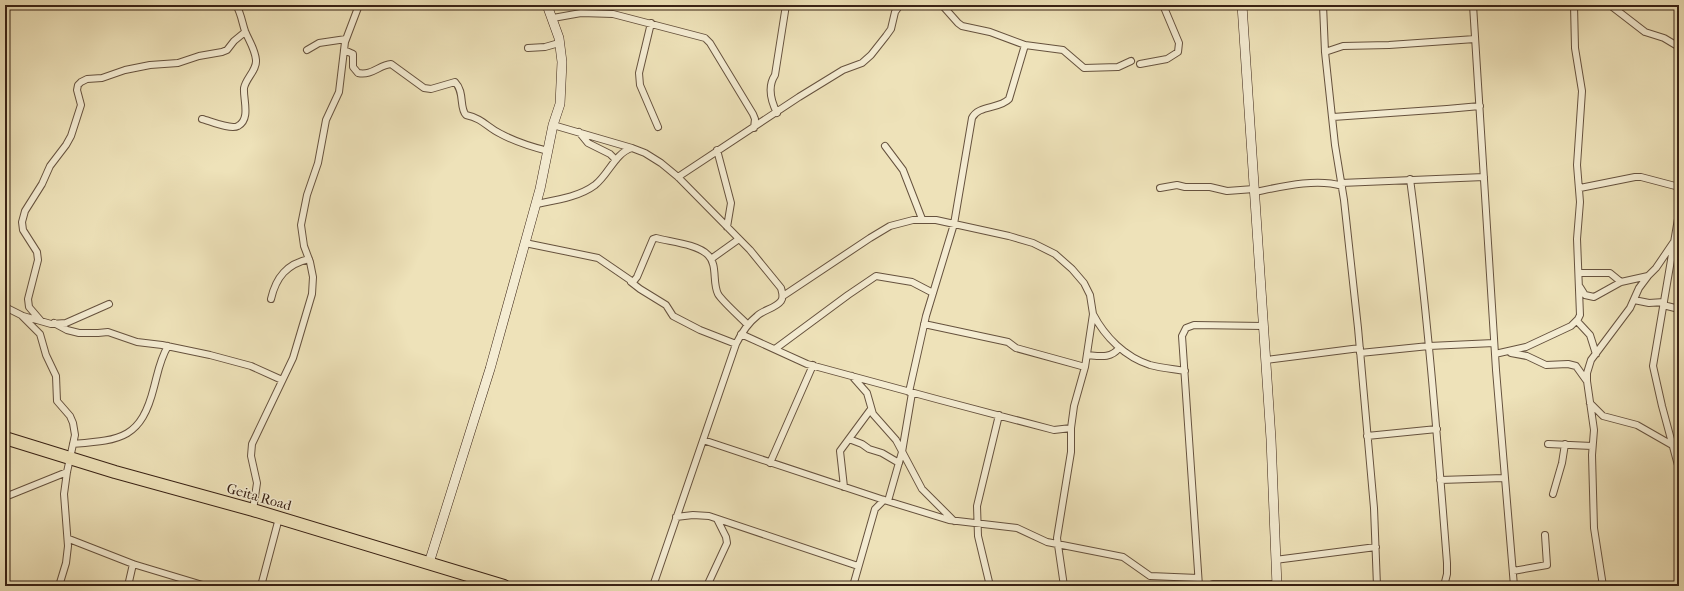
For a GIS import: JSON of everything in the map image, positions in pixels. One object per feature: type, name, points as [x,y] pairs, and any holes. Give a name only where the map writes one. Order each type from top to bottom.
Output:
[{"type":"highway","name":"Geita Road","points":[[5,438],[115,472],[253,510],[497,585]]},
{"type":"street","points":[[202,119],[232,128],[238,126],[242,122],[246,110],[245,85],[256,63],[254,49],[245,32],[239,8],[236,5]]},
{"type":"street","points":[[253,510],[257,483],[252,456],[252,444],[293,358],[312,294],[313,277],[304,246],[301,225],[318,163],[326,120],[338,92],[346,38],[359,5]]},
{"type":"street","points":[[429,563],[490,368],[536,204],[553,125],[560,104],[562,62],[553,18],[547,5]]},
{"type":"street","points":[[777,113],[771,99],[770,82],[775,75],[786,5]]},
{"type":"street","points":[[678,176],[842,70],[862,63],[866,60],[891,29],[895,12],[900,5]]},
{"type":"street","points":[[942,5],[962,26],[990,32],[1025,45],[1063,50],[1084,68],[1118,67],[1131,61]]},
{"type":"street","points":[[1140,64],[1167,59],[1178,52],[1179,42],[1163,5]]},
{"type":"street","points":[[702,440],[886,501],[955,521],[1017,528],[1047,542],[1123,557],[1150,576],[1198,582],[1209,586],[1276,585],[1271,439],[1242,5]]},
{"type":"street","points":[[1323,5],[1325,52],[1360,351],[1368,436],[1376,547],[1377,586]]},
{"type":"street","points":[[1473,5],[1494,343],[1514,586]]},
{"type":"street","points":[[1495,354],[1526,347],[1564,329],[1577,321],[1581,312],[1577,239],[1580,188],[1578,165],[1582,91],[1575,48],[1574,5]]},
{"type":"street","points":[[1610,5],[1645,32],[1664,38],[1679,47]]},
{"type":"street","points":[[553,18],[581,14],[613,14],[707,39],[753,114],[755,119],[754,128]]},
{"type":"street","points":[[651,23],[639,73],[640,85],[658,127]]},
{"type":"street","points":[[41,321],[30,307],[28,299],[38,260],[37,252],[24,230],[22,222],[25,212],[42,184],[50,166],[66,145],[70,136],[81,104],[77,90],[79,83],[87,80],[102,78],[125,70],[150,65],[178,63],[199,56],[222,52],[227,50],[234,41],[245,32]]},
{"type":"street","points":[[307,50],[319,43],[346,38]]},
{"type":"street","points":[[1325,52],[1343,46],[1389,45],[1475,39]]},
{"type":"street","points":[[528,48],[545,47],[559,43]]},
{"type":"street","points":[[853,586],[875,509],[886,501],[902,452],[911,392],[924,324],[954,224],[972,118],[977,112],[1005,103],[1010,99],[1025,45]]},
{"type":"street","points":[[344,50],[353,54],[353,67],[358,73],[372,72],[391,64],[424,88],[431,89],[455,82],[460,88],[463,111],[466,115],[482,120],[499,134],[548,151]]},
{"type":"street","points":[[1333,117],[1447,110],[1480,106]]},
{"type":"street","points":[[553,125],[645,153],[678,176],[763,266],[781,288],[783,296]]},
{"type":"street","points":[[579,132],[588,143],[610,154],[616,160]]},
{"type":"street","points":[[885,146],[903,170],[922,219]]},
{"type":"street","points":[[536,204],[571,196],[594,186],[624,151],[632,148]]},
{"type":"street","points":[[718,150],[731,205],[727,227]]},
{"type":"street","points":[[1160,188],[1177,185],[1185,187],[1210,187],[1227,191],[1255,190],[1295,185],[1484,177]]},
{"type":"street","points":[[1580,188],[1635,177],[1641,177],[1679,187]]},
{"type":"street","points":[[1410,179],[1429,346],[1436,429],[1446,563],[1444,586]]},
{"type":"street","points":[[1679,213],[1653,366],[1672,445],[1678,458],[1679,470]]},
{"type":"street","points":[[653,586],[702,440],[736,344],[741,334],[757,315],[780,302],[783,296],[883,230],[903,222],[922,219],[936,220],[1009,236],[1033,243],[1054,254],[1072,269],[1084,283],[1090,295],[1093,314],[1085,367],[1074,402],[1070,452],[1057,544],[1064,586]]},
{"type":"street","points":[[1603,586],[1594,528],[1592,446],[1593,420],[1587,381],[1589,366],[1596,354],[1630,308],[1639,288],[1656,268],[1679,235]]},
{"type":"street","points":[[630,282],[633,282],[637,277],[651,240],[654,238],[685,244],[706,253],[711,259],[717,293],[748,325]]},
{"type":"street","points":[[711,259],[739,239]]},
{"type":"street","points":[[525,243],[598,258],[640,289],[666,305],[673,316],[700,330],[736,344]]},
{"type":"street","points":[[271,298],[276,282],[281,275],[294,264],[309,259]]},
{"type":"street","points":[[1579,273],[1610,273],[1621,282]]},
{"type":"street","points":[[775,349],[848,294],[876,276],[912,282],[933,293]]},
{"type":"street","points":[[1580,287],[1586,295],[1591,297],[1621,282],[1648,276]]},
{"type":"street","points":[[1634,300],[1649,303],[1663,303],[1679,309]]},
{"type":"street","points":[[5,307],[21,315],[41,321],[66,323],[109,304]]},
{"type":"street","points":[[1093,314],[1101,329],[1119,348],[1152,366],[1185,371]]},
{"type":"street","points":[[21,315],[31,324],[42,340],[46,355],[56,376],[57,401],[68,413],[73,423],[75,435],[67,472],[64,502],[69,539],[66,563],[59,586]]},
{"type":"street","points":[[1577,321],[1590,335],[1596,354]]},
{"type":"street","points":[[54,323],[67,330],[79,333],[108,332],[137,342],[168,346],[210,355],[251,366],[282,380]]},
{"type":"street","points":[[924,324],[1008,342],[1016,348],[1085,367]]},
{"type":"street","points":[[1198,582],[1182,336],[1186,328],[1194,325],[1264,326]]},
{"type":"street","points":[[741,334],[813,365],[1054,430],[1071,428]]},
{"type":"street","points":[[1266,360],[1360,351],[1494,343]]},
{"type":"street","points":[[73,444],[111,440],[126,436],[133,429],[141,420],[150,400],[161,358],[168,346]]},
{"type":"street","points":[[1087,355],[1109,356],[1116,353],[1119,348]]},
{"type":"street","points":[[1506,352],[1527,356],[1546,365],[1568,364],[1576,366],[1587,381]]},
{"type":"street","points":[[770,463],[813,365]]},
{"type":"street","points":[[852,376],[866,392],[875,417],[896,440],[922,489],[955,521]]},
{"type":"street","points":[[1590,403],[1606,417],[1637,425],[1672,445]]},
{"type":"street","points":[[844,487],[840,452],[871,409]]},
{"type":"street","points":[[990,586],[981,555],[977,524],[977,506],[999,415]]},
{"type":"street","points":[[1593,420],[1606,417]]},
{"type":"street","points":[[1368,436],[1436,429]]},
{"type":"street","points":[[849,438],[869,449],[882,453],[899,463]]},
{"type":"street","points":[[1548,444],[1592,446]]},
{"type":"street","points":[[1553,494],[1562,463],[1565,444]]},
{"type":"street","points":[[5,498],[67,472]]},
{"type":"street","points":[[1440,480],[1504,478]]},
{"type":"street","points":[[676,517],[701,515],[717,519],[858,566]]},
{"type":"street","points":[[261,586],[279,518]]},
{"type":"street","points":[[708,586],[727,543],[726,537],[717,519]]},
{"type":"street","points":[[1513,571],[1547,565],[1545,535]]},
{"type":"street","points":[[69,539],[133,564],[206,586]]},
{"type":"street","points":[[1275,560],[1376,547]]},
{"type":"street","points":[[128,586],[133,564]]}]
